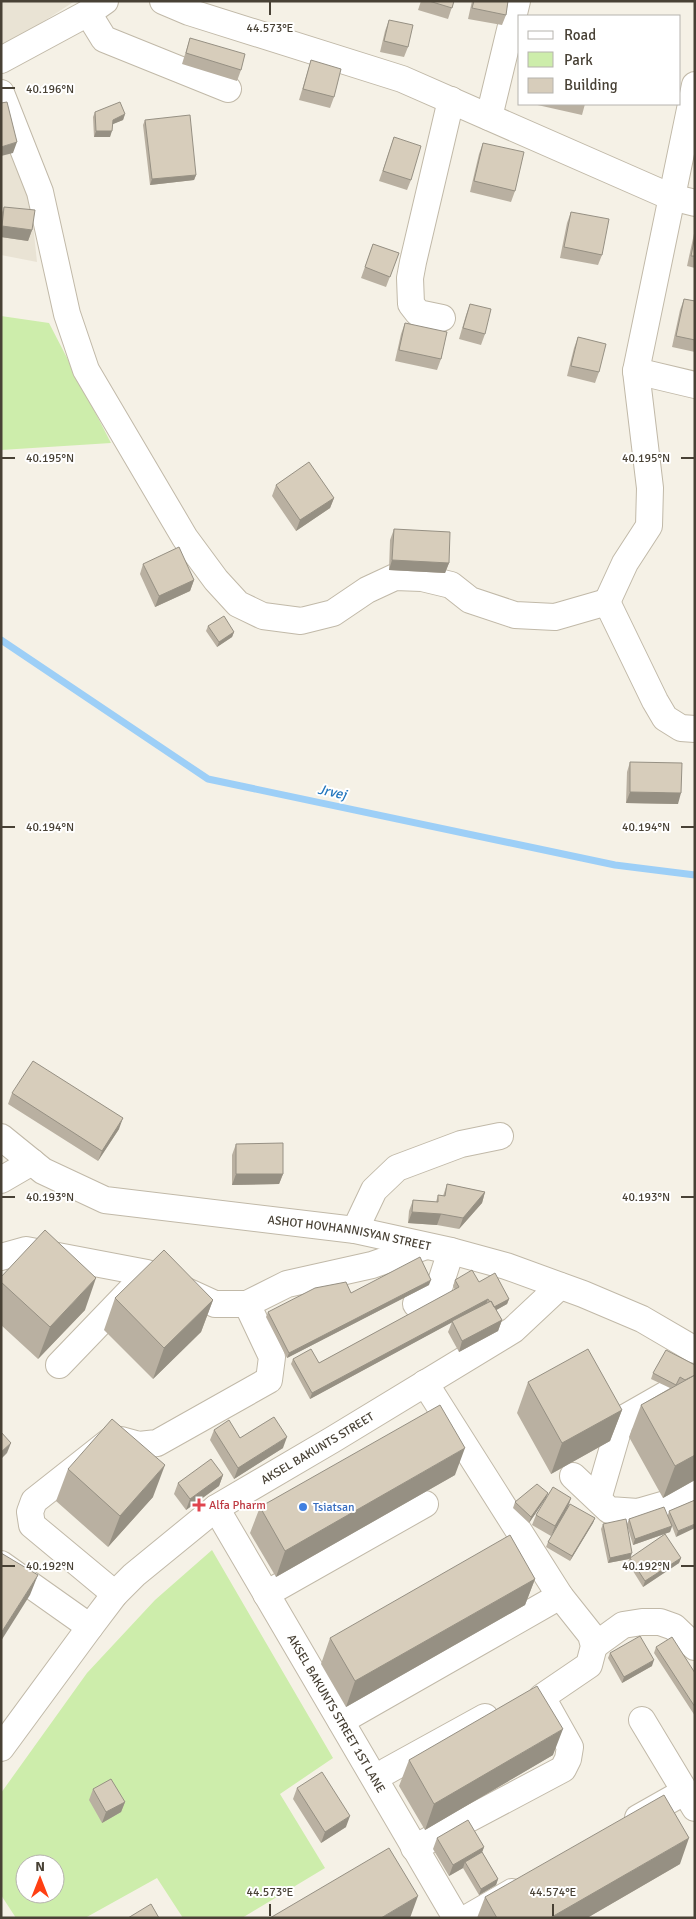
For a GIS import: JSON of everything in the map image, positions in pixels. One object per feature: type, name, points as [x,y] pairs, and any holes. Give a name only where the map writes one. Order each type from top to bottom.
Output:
[{"type":"street","points":[[163,1],[188,12],[402,79],[683,200]]},
{"type":"street","points":[[489,117],[517,1]]},
{"type":"street","points":[[2,59],[97,7],[104,39],[228,89]]},
{"type":"street","points":[[1,93],[40,192],[67,314],[86,370],[185,538],[216,580],[238,604],[263,616],[301,620],[333,613],[367,590],[395,577],[422,578],[451,585],[470,600],[516,615],[555,617],[607,602],[625,562],[649,526],[650,488],[636,371],[683,200],[695,85]]},
{"type":"street","points":[[442,318],[418,313],[411,304],[410,278],[451,100]]},
{"type":"street","points":[[636,371],[695,385]]},
{"type":"street","points":[[607,602],[665,718],[681,728],[695,729]]},
{"type":"street","points":[[355,1230],[374,1190],[397,1168],[461,1144],[500,1136]]},
{"type":"street","name":"ASHOT HOVHANNISYAN STREET","points":[[1,1137],[43,1171],[105,1200],[355,1230],[451,1251],[506,1266],[642,1319],[695,1350]]},
{"type":"street","points":[[1,1180],[32,1162]]},
{"type":"street","points":[[1,1257],[26,1250],[147,1273],[215,1304],[248,1304],[287,1284],[372,1265],[426,1246]]},
{"type":"street","points":[[416,1304],[440,1285],[451,1251]]},
{"type":"street","points":[[59,1365],[147,1273]]},
{"type":"street","name":"AKSEL BAKUNTS STREET","points":[[1,1748],[90,1626],[115,1594],[134,1575],[216,1508],[513,1330],[560,1286]]},
{"type":"street","points":[[115,1594],[32,1525],[30,1512],[34,1501],[110,1441],[121,1440],[139,1445],[157,1443],[269,1380],[272,1357],[248,1304]]},
{"type":"street","points":[[387,1771],[485,1717],[542,1697],[589,1665],[594,1646],[591,1635],[560,1596],[424,1384]]},
{"type":"street","points":[[598,1499],[621,1420],[670,1392],[695,1404]]},
{"type":"street","points":[[573,1476],[609,1510],[638,1512],[676,1501],[695,1491]]},
{"type":"street","points":[[266,1594],[425,1504]]},
{"type":"street","name":"AKSEL BAKUNTS STREET 1ST LANE","points":[[216,1508],[453,1916]]},
{"type":"street","points":[[1,1564],[90,1626]]},
{"type":"street","points":[[341,1722],[560,1596]]},
{"type":"street","points":[[594,1646],[623,1625],[660,1622],[684,1623],[695,1647]]},
{"type":"street","points":[[414,1848],[563,1769],[568,1759],[570,1747],[542,1697]]},
{"type":"street","points":[[617,1830],[689,1800],[642,1720]]},
{"type":"street","points":[[453,1916],[534,1879]]},
{"type":"shaded area","points":[[1,1],[75,1],[1,49]]},
{"type":"shaded area","points":[[1,105],[26,158],[37,262],[1,255]]},
{"type":"green space","points":[[1,316],[49,323],[111,443],[1,450]]},
{"type":"green space","points":[[212,1550],[333,1758],[280,1794],[325,1868],[242,1918],[183,1918],[157,1878],[85,1918],[16,1918],[1,1895],[1,1793],[87,1673],[155,1600]]},
{"type":"building","points":[[429,1],[454,1],[452,8]]},
{"type":"building","points":[[474,1],[508,1],[506,15],[472,8]]},
{"type":"building","points":[[389,20],[413,25],[408,47],[384,41]]},
{"type":"building","points":[[190,38],[245,54],[241,70],[186,53]]},
{"type":"building","points":[[311,60],[341,69],[334,97],[303,89]]},
{"type":"building","points":[[7,102],[17,142],[1,147],[1,103]]},
{"type":"building","points":[[120,102],[125,114],[113,120],[112,131],[96,131],[95,112]]},
{"type":"building","points":[[190,115],[196,175],[152,179],[145,120]]},
{"type":"building","points":[[394,137],[421,146],[411,180],[383,171]]},
{"type":"building","points":[[483,143],[524,152],[515,191],[474,181]]},
{"type":"building","points":[[4,207],[35,210],[32,230],[2,226]]},
{"type":"building","points":[[571,212],[609,219],[602,255],[564,247]]},
{"type":"building","points":[[695,236],[695,256],[691,256]]},
{"type":"building","points":[[373,244],[399,253],[390,277],[365,267]]},
{"type":"building","points":[[684,299],[695,301],[695,340],[676,336]]},
{"type":"building","points":[[470,304],[491,309],[485,334],[463,328]]},
{"type":"building","points":[[405,323],[447,332],[441,359],[399,350]]},
{"type":"building","points":[[578,337],[606,344],[599,372],[571,366]]},
{"type":"building","points":[[309,462],[334,498],[300,520],[276,485]]},
{"type":"building","points":[[394,529],[450,532],[449,563],[392,560]]},
{"type":"building","points":[[179,547],[194,580],[159,596],[143,564]]},
{"type":"building","points":[[224,616],[234,632],[219,642],[208,626]]},
{"type":"building","points":[[630,762],[682,763],[681,793],[630,792]]},
{"type":"building","points":[[33,1061],[123,1118],[102,1151],[12,1093]]},
{"type":"building","points":[[283,1143],[283,1174],[236,1174],[236,1144]]},
{"type":"building","points":[[447,1184],[485,1192],[463,1218],[412,1212],[413,1200],[438,1202],[438,1195],[445,1196]]},
{"type":"building","points":[[45,1230],[96,1278],[50,1327],[1,1282],[1,1277]]},
{"type":"building","points":[[164,1250],[213,1300],[164,1348],[115,1298]]},
{"type":"building","points":[[420,1257],[431,1280],[289,1353],[268,1312],[315,1288],[346,1282],[351,1293]]},
{"type":"building","points":[[472,1270],[479,1282],[495,1273],[509,1299],[494,1307],[488,1299],[312,1393],[293,1359],[311,1349],[319,1363],[459,1287],[455,1280]]},
{"type":"building","points":[[491,1301],[502,1320],[462,1341],[452,1321]]},
{"type":"building","points":[[588,1349],[622,1410],[562,1443],[528,1382]]},
{"type":"building","points":[[666,1350],[695,1365],[695,1375],[685,1380],[680,1377],[676,1385],[653,1373]]},
{"type":"building","points":[[695,1375],[695,1455],[675,1466],[641,1405]]},
{"type":"building","points":[[440,1405],[465,1448],[285,1551],[260,1507]]},
{"type":"building","points":[[274,1417],[287,1437],[238,1468],[214,1430],[229,1420],[240,1438]]},
{"type":"building","points":[[112,1419],[165,1465],[120,1516],[68,1469]]},
{"type":"building","points":[[1,1432],[11,1443],[1,1452]]},
{"type":"building","points":[[211,1459],[223,1475],[190,1499],[178,1483]]},
{"type":"building","points":[[537,1484],[548,1493],[531,1517],[515,1502]]},
{"type":"building","points":[[553,1487],[571,1498],[555,1526],[536,1515]]},
{"type":"building","points":[[695,1500],[695,1524],[678,1531],[669,1511]]},
{"type":"building","points":[[570,1504],[595,1518],[572,1556],[548,1542]]},
{"type":"building","points":[[664,1507],[672,1526],[635,1539],[629,1519]]},
{"type":"building","points":[[626,1519],[632,1553],[610,1558],[603,1524]]},
{"type":"building","points":[[665,1534],[681,1558],[645,1581],[630,1558]]},
{"type":"building","points":[[510,1535],[535,1579],[355,1681],[330,1638]]},
{"type":"building","points":[[1,1553],[38,1575],[1,1633]]},
{"type":"building","points":[[640,1636],[654,1660],[624,1677],[610,1653]]},
{"type":"building","points":[[672,1637],[695,1673],[695,1707],[656,1647]]},
{"type":"building","points":[[537,1686],[563,1729],[434,1804],[409,1760]]},
{"type":"building","points":[[322,1772],[350,1816],[325,1832],[297,1788]]},
{"type":"building","points":[[111,1779],[125,1802],[106,1812],[93,1789]]},
{"type":"building","points":[[664,1795],[689,1838],[550,1918],[497,1918],[485,1897]]},
{"type":"building","points":[[468,1820],[484,1847],[453,1865],[437,1838]]},
{"type":"building","points":[[389,1848],[418,1896],[381,1918],[270,1918]]},
{"type":"building","points":[[482,1852],[498,1879],[481,1889],[465,1862]]},
{"type":"building","points":[[151,1904],[159,1918],[128,1918]]},
{"type":"waterway","name":"Jrvej","points":[[1,640],[208,779],[615,865],[695,875]]},
{"type":"place","name":"Alfa Pharm","points":[[199,1505]]},
{"type":"place","name":"Tsiatsan","points":[[303,1507]]}]
